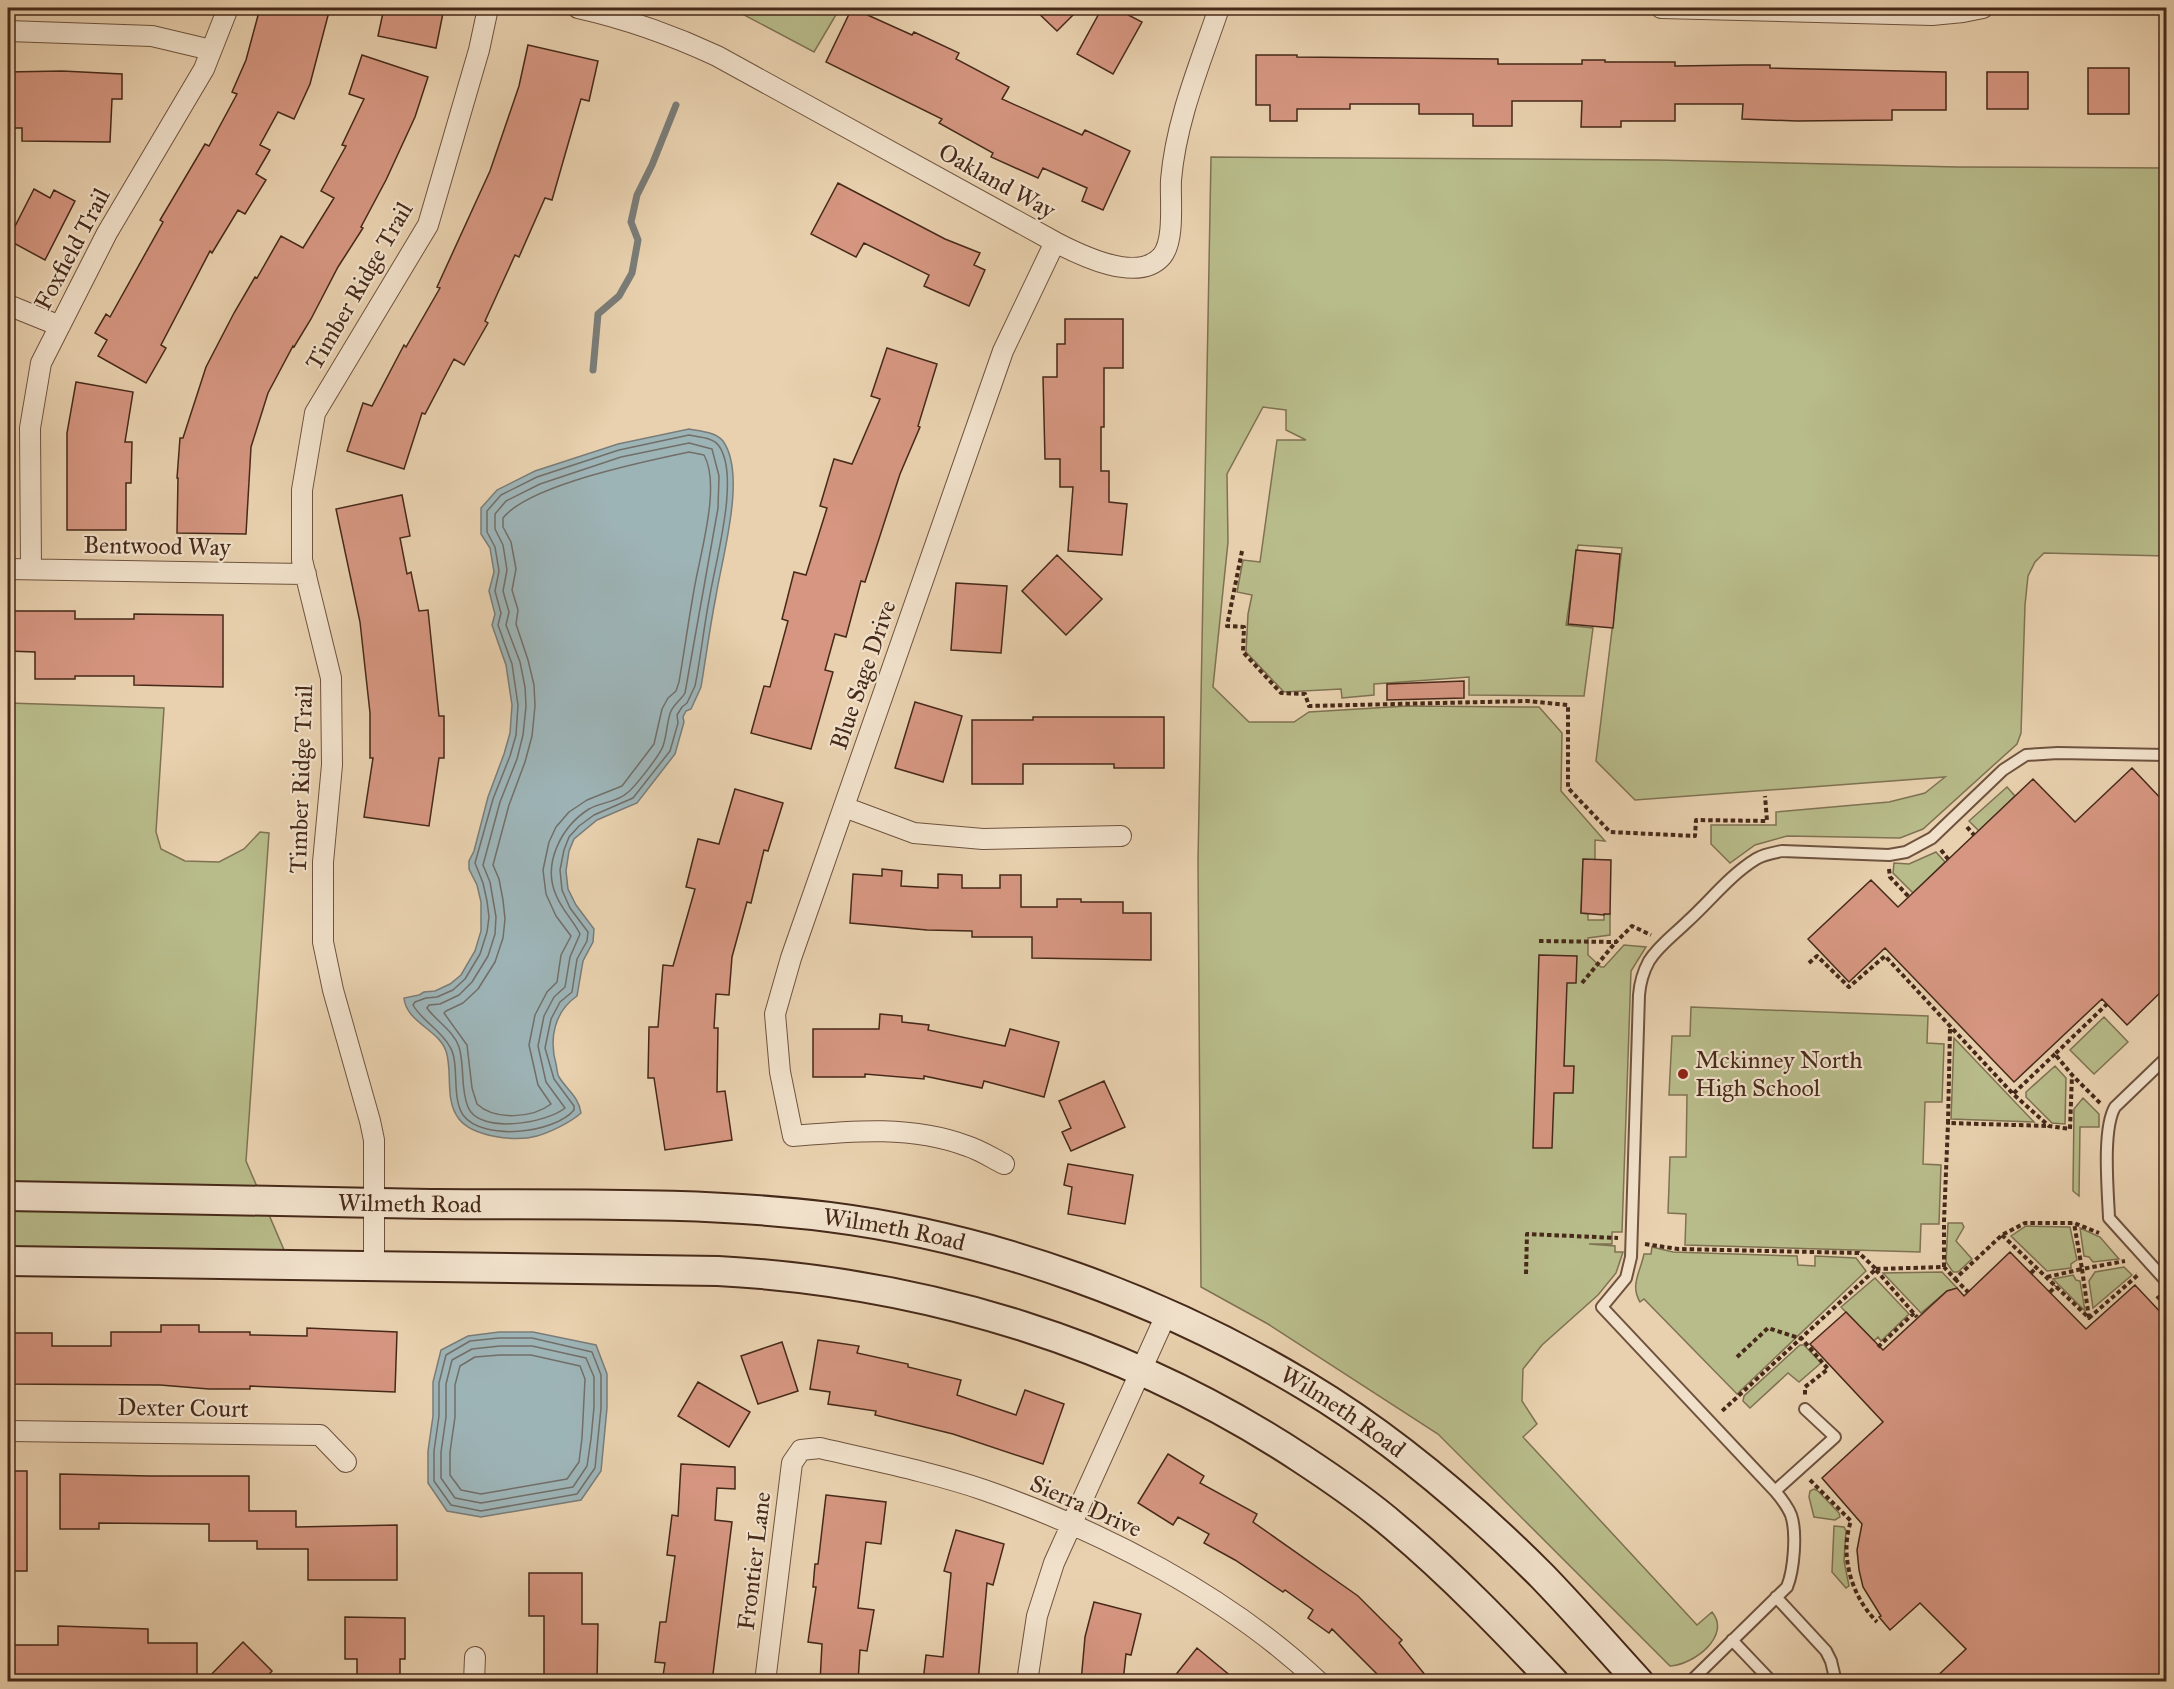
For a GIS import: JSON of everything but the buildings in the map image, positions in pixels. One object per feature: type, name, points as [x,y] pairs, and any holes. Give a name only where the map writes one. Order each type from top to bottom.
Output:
[{"type":"main road","name":"Wilmeth Road","points":[[8,1196],[642,1206],[749,1210],[829,1217],[981,1247],[1088,1282],[1166,1315],[1262,1361],[1308,1387],[1407,1458],[1466,1505],[1544,1578],[1639,1682]]},
{"type":"main road","points":[[8,1261],[718,1271],[824,1280],[921,1298],[987,1314],[1141,1370],[1225,1411],[1281,1444],[1394,1526],[1455,1580],[1554,1682]]},
{"type":"street","name":"Foxfield Trail","points":[[31,569],[30,428],[41,363],[107,233],[204,69],[228,8]]},
{"type":"street","name":"Timber Ridge Trail","points":[[374,1266],[375,1159],[370,1121],[333,990],[323,942],[323,862],[332,765],[331,678],[302,560],[302,490],[315,413],[428,225],[479,50],[488,8]]},
{"type":"street","name":"Oakland Way","points":[[578,8],[630,20],[717,56],[1055,242],[1084,256],[1123,267],[1153,263],[1162,256],[1169,238],[1172,179],[1181,122],[1219,8]]},
{"type":"street","points":[[1661,8],[1932,15],[1983,8]]},
{"type":"street","points":[[8,31],[152,36],[211,50]]},
{"type":"street","name":"Blue Sage Drive","points":[[1005,1164],[968,1146],[905,1132],[857,1130],[793,1136],[780,1072],[775,1014],[791,958],[1003,351],[1055,242]]},
{"type":"street","points":[[8,305],[60,326]]},
{"type":"street","name":"Bentwood Way","points":[[8,569],[306,574]]},
{"type":"street","points":[[844,807],[914,833],[983,839],[1121,836]]},
{"type":"street","points":[[1027,1682],[1032,1641],[1044,1590],[1070,1525],[1166,1315]]},
{"type":"street","name":"Dexter Court","points":[[8,1431],[320,1435],[346,1462]]},
{"type":"street","name":"Sierra Drive","points":[[801,1450],[820,1448],[930,1475],[982,1490],[1070,1525],[1143,1559],[1210,1597],[1250,1625],[1319,1682]]},
{"type":"street","name":"Frontier Lane","points":[[765,1682],[792,1463],[801,1450]]},
{"type":"street","points":[[474,1682],[475,1657]]},
{"type":"lane","points":[[1690,1682],[1788,1587],[1792,1574],[1794,1525],[1785,1504],[1774,1491],[1602,1306],[1626,1278],[1631,1257],[1640,986],[1651,958],[1744,868],[1767,854],[1782,851],[1889,855],[1906,852],[1932,838],[2003,770],[2026,755],[2058,753],[2166,755]]},
{"type":"lane","points":[[2166,1058],[2122,1099],[2111,1114],[2108,1131],[2109,1218],[2166,1281]]},
{"type":"lane","points":[[1774,1491],[1835,1437],[1805,1409]]},
{"type":"lane","points":[[1776,1597],[1826,1651],[1836,1682]]},
{"type":"lane","points":[[1732,1640],[1772,1682]]},
{"type":"path","points":[[1242,551],[1227,626],[1244,627],[1242,652],[1281,693],[1305,694],[1309,706],[1527,701],[1568,705],[1568,788],[1610,832],[1695,836],[1696,820],[1767,821],[1765,796]]},
{"type":"path","points":[[1889,855],[1890,877],[1909,897]]},
{"type":"path","points":[[1582,983],[1632,926],[1665,942]]},
{"type":"path","points":[[1539,941],[1616,942]]},
{"type":"path","points":[[1809,963],[1817,956],[1850,987],[1885,956],[2013,1094],[2049,1126]]},
{"type":"path","points":[[2013,1094],[2107,1004]]},
{"type":"path","points":[[1950,1028],[1944,1268],[1968,1292]]},
{"type":"path","points":[[2055,1054],[2072,1075],[2111,1114]]},
{"type":"path","points":[[1948,1123],[2049,1126],[2070,1129],[2072,1075]]},
{"type":"path","points":[[1955,1279],[2002,1235],[2025,1223],[2074,1223],[2098,1232],[2105,1239]]},
{"type":"path","points":[[2074,1223],[2089,1318]]},
{"type":"path","points":[[1526,1274],[1527,1234],[1632,1240],[1678,1248],[1859,1253],[1916,1315],[1878,1347]]},
{"type":"path","points":[[2002,1235],[2089,1318]]},
{"type":"path","points":[[2089,1318],[2138,1275],[2118,1253]]},
{"type":"path","points":[[2047,1277],[2124,1261]]},
{"type":"path","points":[[2031,1273],[2037,1267]]},
{"type":"path","points":[[1710,1422],[1876,1269],[1944,1268]]},
{"type":"path","points":[[2050,1292],[2056,1286]]},
{"type":"path","points":[[1737,1357],[1768,1328],[1802,1339],[1828,1369],[1805,1388],[1805,1409]]},
{"type":"path","points":[[1799,1468],[1851,1521],[1847,1551],[1852,1585],[1865,1610],[1877,1622]]},
{"type":"green space","points":[[731,8],[840,8],[814,52]]},
{"type":"green space","points":[[1211,157],[1657,160],[1957,167],[2166,168],[2166,556],[2044,553],[2035,562],[2028,576],[2025,605],[2021,733],[2017,744],[1923,829],[1900,838],[1787,836],[1755,845],[1730,863],[1711,844],[1711,825],[1776,825],[1776,812],[1889,802],[1925,793],[1945,777],[1635,800],[1596,761],[1622,548],[1578,545],[1566,625],[1593,628],[1584,696],[1469,695],[1469,677],[1374,684],[1374,695],[1342,698],[1341,689],[1284,692],[1246,652],[1248,614],[1252,595],[1237,592],[1243,560],[1260,562],[1277,440],[1306,440],[1286,430],[1286,410],[1263,407],[1227,474],[1228,542],[1213,687],[1249,722],[1294,722],[1309,712],[1407,706],[1539,707],[1562,733],[1561,791],[1605,841],[1595,840],[1595,860],[1583,860],[1581,913],[1588,914],[1588,920],[1604,920],[1604,914],[1610,914],[1610,935],[1588,938],[1588,955],[1604,967],[1624,945],[1646,947],[1631,971],[1622,1232],[1612,1232],[1612,1244],[1589,1244],[1615,1246],[1615,1252],[1623,1252],[1616,1273],[1598,1295],[1542,1345],[1523,1369],[1522,1401],[1537,1424],[1523,1437],[1697,1625],[1712,1612],[1717,1621],[1714,1639],[1707,1648],[1689,1661],[1670,1666],[1438,1434],[1268,1324],[1201,1287],[1198,861]]},
{"type":"green space","points":[[8,703],[164,708],[156,832],[161,849],[185,861],[219,862],[244,849],[260,832],[269,833],[246,1161],[296,1278],[8,1273]]},
{"type":"green space","points":[[2007,787],[2015,796],[1979,831],[1969,821]]},
{"type":"green space","points":[[1936,852],[1945,862],[1913,893],[1893,873],[1894,863],[1909,864]]},
{"type":"green space","points":[[1691,1007],[1928,1016],[1927,1043],[1944,1044],[1942,1102],[1925,1102],[1923,1164],[1941,1165],[1939,1224],[1921,1224],[1920,1252],[1685,1245],[1686,1214],[1668,1213],[1670,1157],[1686,1157],[1687,1095],[1669,1095],[1672,1036],[1690,1036]]},
{"type":"green space","points":[[2104,1017],[2128,1042],[2094,1074],[2070,1050]]},
{"type":"green space","points":[[1954,1038],[2034,1122],[1951,1119]]},
{"type":"green space","points":[[2055,1066],[2066,1078],[2065,1124],[2052,1123],[2026,1097],[2026,1092]]},
{"type":"green space","points":[[2083,1098],[2099,1114],[2099,1127],[2080,1127],[2079,1196],[2073,1191],[2074,1109]]},
{"type":"green space","points":[[1948,1223],[1962,1223],[1964,1227],[1956,1241],[1972,1259],[1958,1272],[1953,1272],[1946,1262]]},
{"type":"green space","points":[[2026,1226],[2070,1227],[2077,1260],[2071,1264],[2071,1268],[2047,1271],[2011,1236]]},
{"type":"green space","points":[[2080,1228],[2100,1237],[2119,1259],[2093,1262],[2089,1257],[2084,1256]]},
{"type":"green space","points":[[1652,1247],[1673,1252],[1797,1256],[1798,1265],[1815,1266],[1815,1256],[1856,1258],[1866,1271],[1737,1394],[1644,1299],[1640,1302],[1636,1290],[1637,1279],[1644,1254],[1651,1254]]},
{"type":"green space","points":[[2124,1267],[2132,1275],[2093,1308],[2089,1281],[2095,1272]]},
{"type":"green space","points":[[1942,1272],[1957,1288],[1947,1291],[1921,1313],[1883,1273]]},
{"type":"green space","points":[[2073,1275],[2076,1280],[2080,1281],[2085,1311],[2053,1279]]},
{"type":"green space","points":[[1875,1278],[1909,1314],[1881,1341],[1878,1337],[1874,1341],[1841,1307]]},
{"type":"green space","points":[[1800,1345],[1804,1345],[1821,1363],[1799,1382],[1788,1373],[1750,1408],[1743,1401],[1744,1396]]},
{"type":"green space","points":[[1814,1489],[1839,1513],[1840,1517],[1835,1520],[1814,1517],[1809,1497],[1810,1491]]},
{"type":"green space","points":[[1834,1526],[1844,1527],[1846,1531],[1844,1561],[1849,1586],[1846,1588],[1832,1572]]},
{"type":"water","points":[[689,429],[712,434],[723,441],[730,456],[733,474],[731,517],[701,687],[691,709],[686,711],[683,717],[684,722],[675,754],[637,803],[597,820],[574,839],[569,851],[566,871],[568,889],[576,905],[594,929],[593,942],[583,961],[577,996],[569,1002],[558,1018],[553,1045],[558,1076],[575,1098],[581,1113],[548,1132],[528,1138],[507,1138],[484,1134],[466,1125],[454,1111],[450,1095],[446,1051],[437,1037],[410,1013],[404,998],[435,991],[450,984],[461,975],[475,951],[481,931],[481,902],[477,885],[469,869],[469,861],[510,733],[512,705],[506,665],[492,625],[495,614],[489,591],[494,572],[490,548],[481,534],[481,508],[497,490],[535,471],[618,444]]},
{"type":"water","points":[[499,1332],[533,1332],[596,1345],[607,1374],[607,1408],[601,1471],[581,1500],[481,1517],[447,1511],[428,1483],[433,1382],[441,1350],[468,1336]]},
{"type":"waterway","points":[[593,370],[598,314],[619,296],[632,273],[638,240],[631,222],[637,195],[652,165],[676,105]]},
{"type":"place","name":"Mckinney North High School","points":[[1683,1074]]}]
